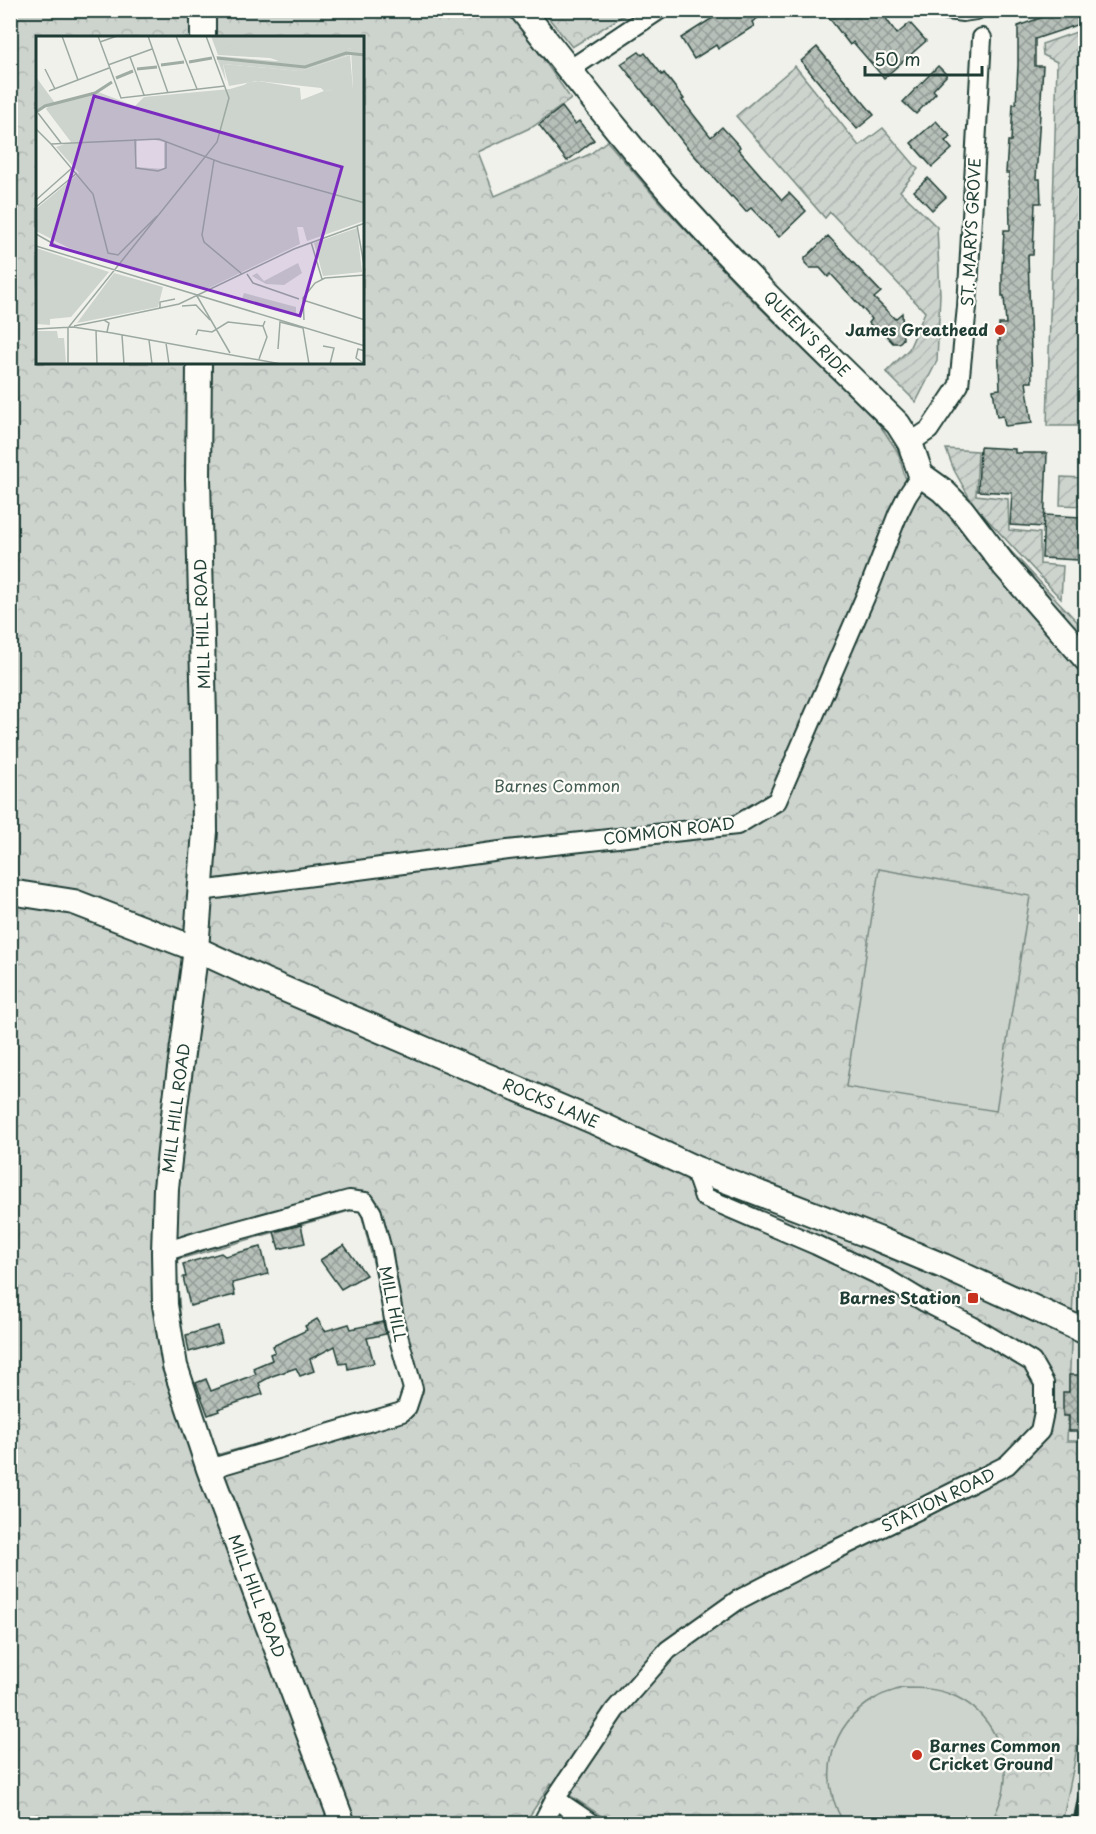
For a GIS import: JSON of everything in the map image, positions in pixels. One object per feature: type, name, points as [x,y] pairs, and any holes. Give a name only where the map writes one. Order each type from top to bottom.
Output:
[{"type":"main road","points":[[203,10],[203,36]]},
{"type":"main road","name":"QUEEN'S RIDE","points":[[522,10],[568,70],[687,211],[741,269],[898,424],[910,443],[921,475]]},
{"type":"main road","name":"MILL HILL ROAD","points":[[199,364],[198,491],[205,831],[196,949],[168,1176],[164,1252],[165,1305],[175,1366],[208,1468],[343,1824]]},
{"type":"main road","points":[[921,475],[942,490],[962,510],[1004,565],[1078,652]]},
{"type":"main road","name":"ROCKS LANE","points":[[10,892],[74,902],[196,949],[263,980],[584,1117],[694,1168],[943,1266],[1079,1329]]},
{"type":"street","points":[[568,70],[658,10]]},
{"type":"street","points":[[948,10],[963,12],[976,10]]},
{"type":"street","name":"ST. MARYS GROVE","points":[[910,443],[929,430],[959,385],[967,307],[982,38]]},
{"type":"street","name":"COMMON ROAD","points":[[201,891],[508,850],[737,825],[777,801],[870,586],[902,504],[921,475]]},
{"type":"street","name":"STATION ROAD","points":[[542,1824],[555,1799],[615,1710],[668,1650],[738,1600],[1007,1465],[1040,1431],[1044,1412],[1044,1383],[1032,1362],[886,1279],[816,1245],[704,1197],[694,1168]]},
{"type":"street","name":"MILL HILL","points":[[164,1252],[349,1200],[365,1202],[372,1213],[380,1241],[395,1325],[413,1389],[408,1407],[402,1412],[208,1468]]},
{"type":"street","points":[[555,1799],[592,1824]]},
{"type":"shaded area","points":[[1085,1215],[1085,1493],[1083,1441],[1067,1442],[1074,1270],[1082,1272]]},
{"type":"shaded area","points":[[1085,1596],[1085,1823],[1062,1824],[1082,1706]]},
{"type":"green space","name":"Barnes Common","points":[[11,11],[507,11],[571,99],[534,126],[478,152],[495,196],[590,154],[607,141],[661,204],[747,295],[848,390],[879,424],[898,452],[905,477],[927,489],[1022,606],[1085,676],[1086,1215],[1082,1272],[1074,1271],[1067,1441],[1083,1441],[1083,1484],[1086,1493],[1084,1679],[1081,1720],[1062,1823],[612,1823],[551,1783],[525,1823],[11,1824]],"holes":[[[360,1208],[404,1391],[400,1405],[216,1455],[184,1367],[176,1260]]]},
{"type":"green space","points":[[543,11],[631,11],[572,47]]},
{"type":"green space","points":[[1085,29],[1085,426],[1047,426],[1057,62],[1043,55],[1042,44]]},
{"type":"green space","points":[[795,66],[859,146],[883,128],[918,169],[900,191],[937,227],[940,294],[937,361],[916,402],[886,372],[909,349],[925,312],[830,212],[825,218],[736,116]]},
{"type":"green space","points":[[946,449],[978,451],[976,495],[1008,499],[1009,530],[1040,533],[1040,564],[1063,566],[1061,599],[973,504],[954,470]]},
{"type":"green space","points":[[1061,477],[1085,478],[1085,506],[1060,505]]},
{"type":"green space","points":[[974,512],[1085,630],[1085,646]]},
{"type":"green space","points":[[879,869],[1030,896],[996,1111],[846,1087]]},
{"type":"green space","name":"Barnes Common Cricket Ground","points":[[902,1688],[922,1688],[952,1695],[974,1709],[992,1729],[1002,1754],[1005,1780],[1000,1803],[990,1823],[844,1823],[831,1788],[832,1754],[838,1738],[847,1723],[860,1709],[885,1693]]},
{"type":"building","points":[[725,10],[770,10],[752,22],[754,26],[718,49],[716,45],[694,59],[681,38]]},
{"type":"building","points":[[823,10],[880,10],[897,34],[910,23],[926,41],[884,78],[853,42],[850,45]]},
{"type":"building","points":[[1062,10],[1086,10],[1086,22],[1035,39],[1035,66],[1043,66],[1036,179],[1040,179],[1041,203],[1035,203],[1033,255],[1028,255],[1032,382],[1026,382],[1032,423],[1005,426],[1003,416],[997,417],[993,390],[1000,389],[999,324],[1006,324],[1004,296],[1002,296],[1002,269],[1004,230],[1010,230],[1009,173],[1006,173],[1013,104],[1016,104],[1018,26]]},
{"type":"building","points":[[817,47],[874,115],[857,129],[801,61]]},
{"type":"building","points":[[639,52],[642,55],[645,53],[662,75],[664,73],[711,137],[722,127],[782,200],[789,193],[806,211],[779,237],[751,208],[746,212],[731,197],[685,145],[621,64]]},
{"type":"building","points":[[938,66],[947,75],[933,90],[936,93],[916,114],[903,102]]},
{"type":"building","points":[[562,107],[575,124],[579,121],[594,140],[567,161],[539,125]]},
{"type":"building","points":[[936,121],[951,137],[945,141],[952,149],[932,167],[911,143]]},
{"type":"building","points":[[928,178],[946,197],[932,210],[914,191]]},
{"type":"building","points":[[828,236],[881,292],[874,298],[895,319],[902,313],[903,339],[899,343],[893,343],[879,328],[877,331],[869,323],[872,319],[831,274],[828,277],[820,268],[810,268],[805,263],[805,258]]},
{"type":"building","points":[[980,447],[1015,449],[1015,453],[1047,453],[1044,527],[1010,525],[1012,493],[978,491]]},
{"type":"building","points":[[1044,515],[1081,517],[1078,560],[1042,558]]},
{"type":"building","points":[[301,1225],[305,1243],[279,1249],[274,1232]]},
{"type":"building","points":[[344,1245],[366,1275],[341,1289],[320,1260]]},
{"type":"building","points":[[261,1247],[268,1274],[232,1283],[235,1295],[190,1306],[183,1277],[186,1277],[183,1264],[221,1253],[225,1256]]},
{"type":"building","points":[[317,1319],[325,1331],[349,1324],[351,1329],[383,1322],[386,1334],[367,1338],[374,1363],[348,1369],[347,1363],[340,1364],[335,1346],[310,1359],[314,1371],[300,1376],[296,1368],[272,1376],[259,1383],[263,1394],[218,1409],[219,1411],[208,1415],[196,1383],[206,1379],[211,1391],[256,1374],[253,1368],[272,1360],[270,1354],[275,1352],[273,1346],[307,1330],[305,1326]]},
{"type":"building","points":[[218,1326],[222,1342],[189,1352],[186,1335]]},
{"type":"building","points":[[1069,1375],[1084,1375],[1084,1431],[1069,1431],[1069,1416],[1063,1416],[1063,1392],[1069,1392]]},
{"type":"railway","points":[[1074,1824],[1086,1765]]},
{"type":"place","name":"James Greathead","points":[[1000,330]]},
{"type":"place","name":"Barnes Station","points":[[973,1298]]},
{"type":"place","name":"Barnes Common Cricket Ground","points":[[917,1755]]}]
